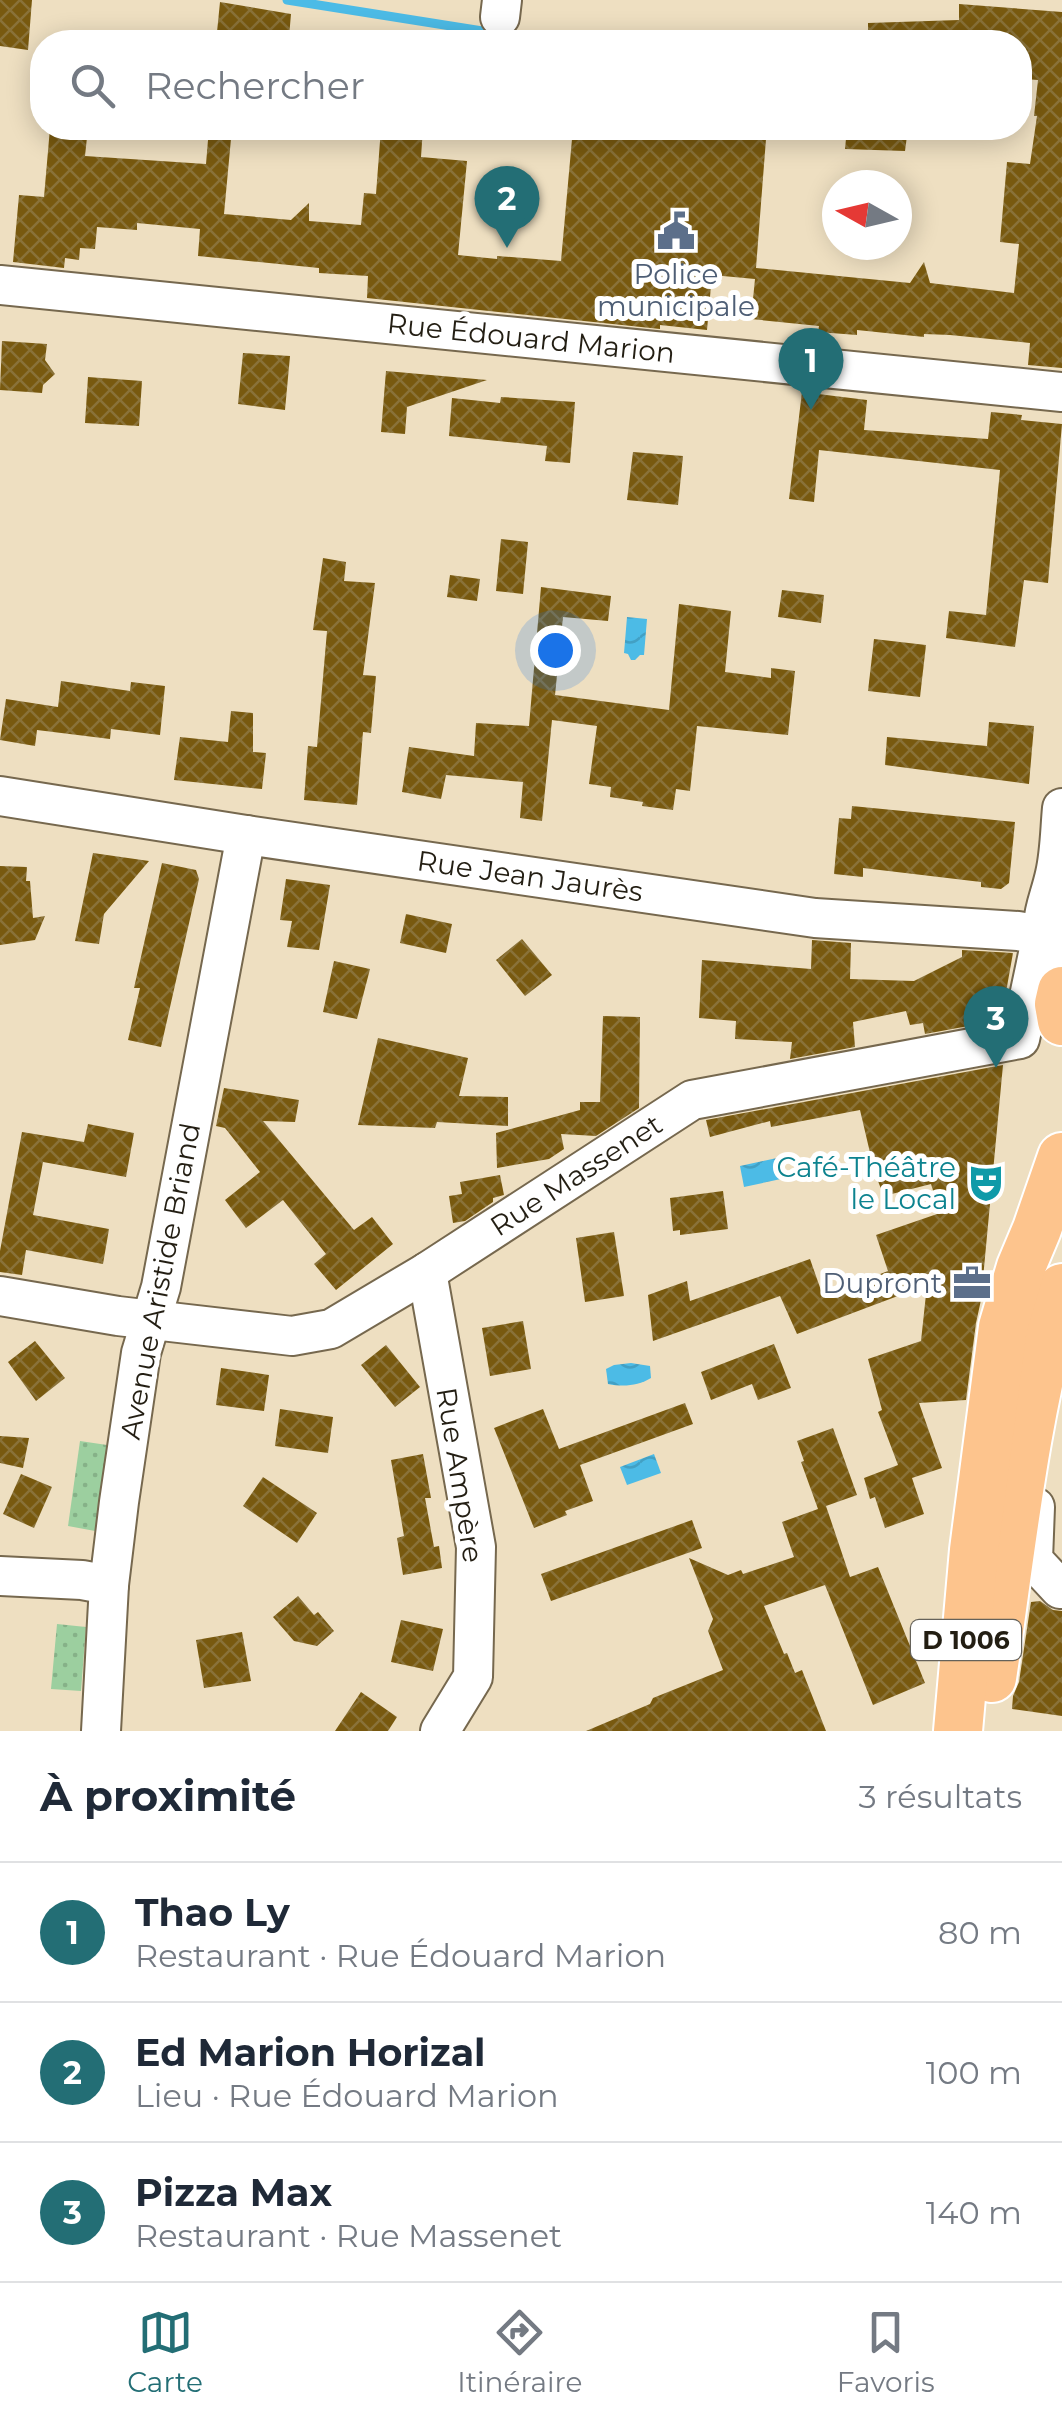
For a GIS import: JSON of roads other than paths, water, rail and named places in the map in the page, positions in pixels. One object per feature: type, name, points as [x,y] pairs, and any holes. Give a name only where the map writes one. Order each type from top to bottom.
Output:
[{"type":"main road","points":[[1041,1030],[1059,1004],[1062,991]]},
{"type":"main road","name":"D 1006","points":[[984,1731],[1035,1390],[1060,1163]]},
{"type":"main road","name":"D 1006","points":[[958,1731],[974,1550],[1003,1327],[1048,1278]]},
{"type":"street","name":"Rue Édouard Marion","points":[[0,286],[1062,392]]},
{"type":"street","name":"Rue Jean Jaurès","points":[[0,796],[815,918],[1052,932]]},
{"type":"street","points":[[1062,808],[1059,880],[1046,900],[1052,932],[1050,957],[1062,971]]},
{"type":"street","name":"Avenue Aristide Briand","points":[[101,1731],[109,1584],[141,1353],[161,1288],[246,835]]},
{"type":"street","points":[[1041,1030],[1052,932]]},
{"type":"street","name":"Rue Massenet","points":[[0,1296],[150,1320],[292,1336],[331,1330],[692,1100],[1041,1030]]},
{"type":"street","name":"Rue Ampère","points":[[426,1272],[476,1546],[473,1677],[440,1731]]},
{"type":"street","points":[[1035,1390],[1043,1438],[1033,1521],[1033,1560],[1061,1589]]},
{"type":"street","points":[[986,1448],[990,1552],[1019,1587],[1061,1589]]},
{"type":"street","points":[[0,1576],[109,1584]]},
{"type":"water","points":[[627,617],[647,619],[644,655],[635,660],[624,653]]},
{"type":"water","points":[[777,1158],[781,1179],[744,1187],[740,1166]]},
{"type":"water","points":[[631,1363],[650,1366],[651,1378],[630,1385],[608,1384],[606,1369]]},
{"type":"water","points":[[654,1454],[661,1473],[627,1485],[620,1467]]},
{"type":"waterway","points":[[287,0],[476,30]]},
{"type":"place","name":"Police municipale","points":[[676,231]]},
{"type":"place","name":"Ed Marion Horizal","points":[[507,248]]},
{"type":"place","name":"Thao Ly","points":[[811,410]]},
{"type":"place","name":"Pizza Max","points":[[996,1068]]},
{"type":"place","name":"Café-Théâtre le Local","points":[[986,1183]]},
{"type":"place","name":"Dupront","points":[[972,1283]]}]
